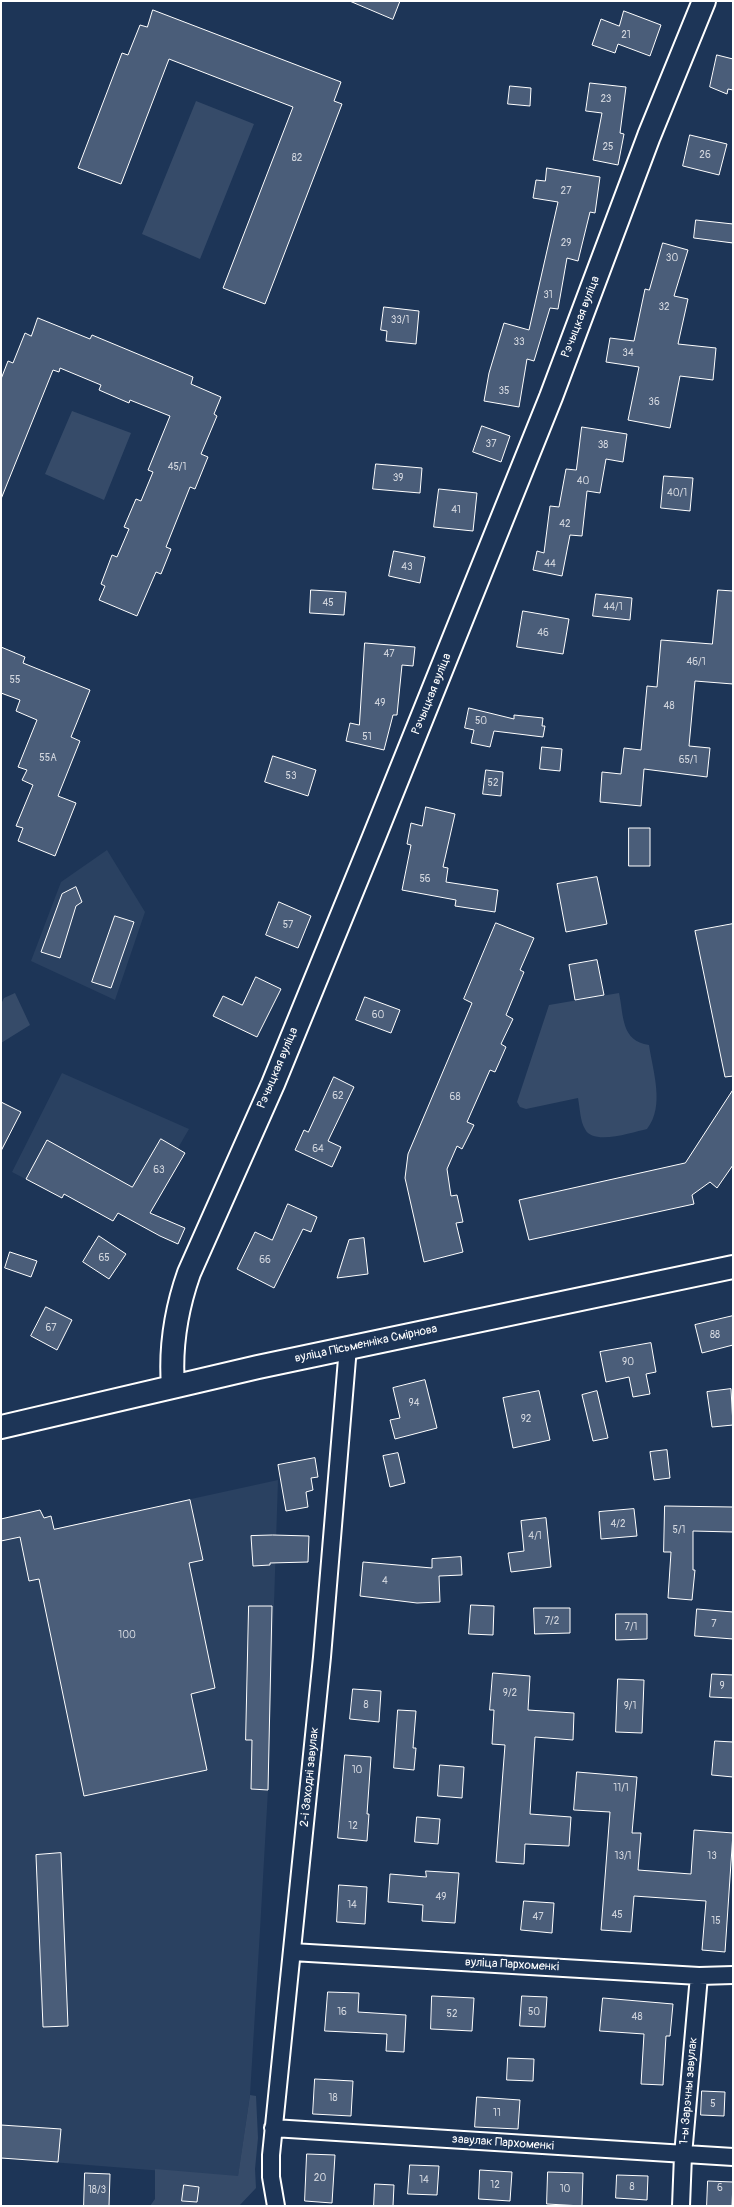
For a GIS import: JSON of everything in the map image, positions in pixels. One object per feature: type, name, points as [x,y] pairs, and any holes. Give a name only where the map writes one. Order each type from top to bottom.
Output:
[{"type":"main road","name":"Рэчыцкая вуліца","points":[[173,1386],[171,1362],[176,1315],[189,1273],[272,1084],[374,837],[551,397],[650,136],[704,1]]},
{"type":"main road","name":"вуліца Пісьменніка Смірнова","points":[[1,1427],[348,1347],[733,1267]]},
{"type":"street","name":"2-і Заходні завулак","points":[[276,2206],[270,2177],[273,2128],[322,1657],[348,1347]]},
{"type":"street","name":"вуліца Пархоменкі","points":[[292,1952],[699,1976],[733,1975]]},
{"type":"street","name":"1-ы Зарэчны завулак","points":[[680,2206],[699,1976]]},
{"type":"street","name":"завулак Пархоменкі","points":[[273,2128],[733,2157]]},
{"type":"shaded area","points":[[196,101],[254,124],[200,259],[142,234]]},
{"type":"shaded area","points":[[72,411],[131,433],[104,500],[45,474]]},
{"type":"shaded area","points":[[107,850],[145,912],[115,1000],[31,961],[61,882]]},
{"type":"shaded area","points":[[15,993],[30,1025],[1,1043],[1,1004],[4,998]]},
{"type":"shaded area","points":[[619,993],[623,1019],[629,1033],[633,1039],[649,1045],[657,1099],[652,1120],[647,1129],[623,1135],[604,1137],[596,1137],[589,1134],[582,1122],[578,1098],[526,1109],[520,1107],[517,1102],[549,1005]]},
{"type":"shaded area","points":[[62,1073],[189,1129],[178,1148],[185,1153],[143,1227],[119,1213],[113,1221],[64,1194],[62,1198],[12,1172]]},
{"type":"shaded area","points":[[278,1480],[268,1790],[260,1930],[250,2095],[238,2177],[1,2158],[1,1519],[40,1510],[44,1518],[51,1517],[54,1529]]},
{"type":"shaded area","points":[[250,2095],[256,2096],[258,2138],[255,2169],[256,2188],[239,2206],[150,2206],[155,2199],[155,2169],[238,2176]]},
{"type":"building","points":[[350,1],[400,1],[393,19]]},
{"type":"building","points":[[153,10],[341,82],[334,101],[342,104],[265,304],[223,288],[293,107],[169,59],[121,184],[78,168],[122,53],[128,55],[140,25],[147,27]]},
{"type":"building","points":[[624,11],[661,25],[650,56],[618,44],[615,53],[592,45],[601,19],[619,26]]},
{"type":"building","points":[[717,55],[733,59],[733,90],[728,89],[727,94],[710,87]]},
{"type":"building","points":[[590,83],[626,87],[620,133],[624,134],[618,165],[593,160],[602,113],[586,111]]},
{"type":"building","points":[[510,86],[531,88],[530,106],[508,104]]},
{"type":"building","points":[[690,135],[727,144],[719,175],[683,166]]},
{"type":"building","points":[[547,168],[600,177],[595,213],[590,212],[578,261],[567,258],[558,309],[550,308],[534,361],[527,359],[519,407],[484,401],[489,373],[504,323],[529,330],[558,202],[533,198],[536,180],[545,181]]},
{"type":"building","points":[[696,220],[733,224],[733,243],[694,238]]},
{"type":"building","points":[[663,243],[688,250],[674,296],[688,299],[678,344],[716,348],[713,380],[680,376],[670,428],[628,420],[639,367],[606,362],[610,338],[634,341],[645,289],[649,290]]},
{"type":"building","points":[[384,307],[419,311],[416,344],[386,341],[387,331],[381,330]]},
{"type":"building","points":[[38,318],[90,339],[92,335],[193,377],[191,384],[221,397],[214,414],[217,416],[201,454],[208,457],[195,489],[190,487],[166,547],[171,549],[161,574],[156,572],[137,616],[99,600],[105,586],[101,584],[112,555],[117,557],[129,529],[124,527],[136,499],[141,501],[153,472],[148,470],[170,416],[130,400],[129,403],[99,390],[101,385],[60,368],[59,372],[53,370],[1,499],[1,379],[8,361],[13,363],[25,333],[31,336]]},
{"type":"building","points":[[482,426],[510,436],[501,462],[473,452]]},
{"type":"building","points":[[582,427],[627,434],[623,462],[606,459],[600,493],[587,491],[582,536],[570,535],[562,576],[533,570],[537,551],[544,553],[550,506],[559,507],[566,469],[576,470]]},
{"type":"building","points":[[376,464],[422,468],[420,493],[373,489]]},
{"type":"building","points":[[664,476],[693,478],[690,511],[661,508]]},
{"type":"building","points":[[439,489],[477,493],[473,531],[434,527]]},
{"type":"building","points":[[394,551],[425,557],[420,583],[389,576]]},
{"type":"building","points":[[311,590],[346,592],[344,615],[310,613]]},
{"type":"building","points":[[718,590],[733,591],[733,684],[695,681],[689,746],[710,748],[707,777],[644,769],[641,806],[600,802],[602,772],[621,774],[624,748],[641,750],[647,686],[657,687],[661,640],[712,644]]},
{"type":"building","points":[[596,594],[632,598],[630,620],[593,616]]},
{"type":"building","points":[[523,611],[569,619],[563,654],[517,647]]},
{"type":"building","points":[[365,643],[415,647],[413,666],[402,665],[397,715],[393,715],[384,750],[346,741],[350,723],[359,725]]},
{"type":"building","points":[[1,647],[25,657],[23,663],[90,690],[71,737],[80,741],[58,796],[76,803],[55,856],[18,841],[23,828],[16,826],[33,785],[22,780],[27,770],[18,767],[37,720],[16,711],[20,700],[1,693]]},
{"type":"building","points":[[469,708],[514,719],[514,715],[543,718],[542,726],[545,726],[543,737],[494,731],[490,747],[471,743],[474,730],[465,728]]},
{"type":"building","points":[[542,747],[562,749],[560,771],[540,769]]},
{"type":"building","points":[[273,756],[316,770],[308,796],[265,782]]},
{"type":"building","points":[[486,770],[503,772],[501,796],[483,794]]},
{"type":"building","points":[[426,807],[455,814],[443,867],[448,868],[446,882],[498,890],[495,912],[455,906],[456,900],[402,890],[411,845],[407,844],[411,823],[422,826]]},
{"type":"building","points":[[629,828],[650,828],[650,866],[629,866]]},
{"type":"building","points":[[597,877],[607,924],[566,932],[557,884]]},
{"type":"building","points":[[76,887],[82,902],[76,906],[60,958],[41,952],[62,894]]},
{"type":"building","points":[[279,902],[311,916],[298,948],[266,935]]},
{"type":"building","points":[[115,916],[134,922],[111,988],[92,982]]},
{"type":"building","points":[[496,923],[534,938],[520,970],[524,972],[506,1015],[513,1019],[501,1044],[506,1047],[495,1072],[490,1070],[467,1122],[474,1125],[462,1149],[457,1146],[447,1169],[451,1196],[457,1195],[463,1222],[456,1223],[463,1252],[424,1262],[405,1178],[408,1154],[472,1003],[464,999]]},
{"type":"building","points":[[733,924],[733,1076],[725,1077],[695,931]]},
{"type":"building","points":[[597,960],[604,995],[575,1000],[569,965]]},
{"type":"building","points":[[256,977],[281,989],[257,1037],[213,1016],[223,996],[242,1005]]},
{"type":"building","points":[[365,997],[400,1010],[391,1033],[356,1020]]},
{"type":"building","points":[[334,1077],[354,1087],[328,1141],[341,1147],[332,1167],[295,1150],[304,1130],[308,1132]]},
{"type":"building","points":[[733,1090],[733,1165],[717,1188],[710,1182],[692,1195],[694,1204],[529,1240],[519,1200],[685,1163]]},
{"type":"building","points":[[1,1102],[21,1112],[1,1151]]},
{"type":"building","points":[[161,1139],[185,1153],[150,1213],[185,1228],[178,1244],[118,1213],[113,1221],[64,1194],[62,1198],[26,1179],[47,1140],[132,1187]]},
{"type":"building","points":[[288,1204],[317,1217],[311,1232],[303,1229],[274,1288],[237,1269],[255,1232],[272,1240]]},
{"type":"building","points":[[99,1236],[126,1254],[109,1279],[83,1262]]},
{"type":"building","points":[[364,1238],[368,1274],[337,1278],[349,1240]]},
{"type":"building","points":[[10,1252],[37,1261],[31,1277],[5,1268]]},
{"type":"building","points":[[46,1307],[72,1320],[57,1350],[31,1336]]},
{"type":"building","points":[[733,1316],[733,1345],[702,1353],[695,1325]]},
{"type":"building","points":[[651,1343],[656,1372],[646,1374],[650,1394],[633,1397],[629,1377],[606,1382],[600,1352]]},
{"type":"building","points":[[425,1380],[437,1428],[395,1439],[390,1420],[400,1418],[393,1388]]},
{"type":"building","points":[[731,1389],[733,1425],[712,1427],[707,1392]]},
{"type":"building","points":[[539,1391],[550,1440],[513,1448],[503,1398]]},
{"type":"building","points":[[597,1391],[608,1438],[593,1441],[582,1395]]},
{"type":"building","points":[[667,1450],[670,1478],[654,1480],[650,1452]]},
{"type":"building","points":[[398,1453],[405,1483],[390,1487],[383,1456]]},
{"type":"building","points":[[315,1458],[318,1477],[311,1478],[313,1490],[306,1492],[308,1507],[286,1511],[278,1465]]},
{"type":"building","points":[[190,1500],[203,1560],[189,1563],[215,1688],[191,1694],[207,1770],[84,1796],[39,1579],[29,1581],[20,1537],[1,1541],[1,1519],[40,1510],[44,1518],[51,1516],[54,1529]]},
{"type":"building","points":[[665,1506],[733,1507],[733,1532],[693,1531],[693,1570],[695,1570],[692,1600],[668,1598],[671,1552],[664,1552]]},
{"type":"building","points":[[634,1509],[637,1536],[601,1539],[599,1512]]},
{"type":"building","points":[[546,1518],[551,1567],[511,1572],[508,1553],[524,1551],[521,1521]]},
{"type":"building","points":[[251,1536],[309,1536],[308,1562],[270,1563],[270,1565],[253,1566]]},
{"type":"building","points":[[461,1557],[462,1575],[439,1576],[440,1602],[417,1603],[360,1596],[363,1562],[432,1568],[432,1559]]},
{"type":"building","points":[[471,1605],[494,1606],[493,1635],[469,1634]]},
{"type":"building","points":[[249,1606],[272,1606],[268,1790],[251,1789],[252,1740],[246,1740]]},
{"type":"building","points":[[534,1608],[570,1608],[570,1633],[535,1634]]},
{"type":"building","points":[[697,1609],[733,1612],[733,1639],[695,1636]]},
{"type":"building","points":[[616,1614],[647,1614],[647,1639],[616,1640]]},
{"type":"building","points":[[493,1673],[530,1676],[528,1710],[574,1713],[573,1740],[535,1737],[530,1814],[571,1817],[569,1846],[525,1844],[524,1864],[496,1862],[505,1745],[492,1744],[494,1710],[490,1710]]},
{"type":"building","points":[[712,1674],[733,1675],[733,1698],[710,1697]]},
{"type":"building","points":[[618,1679],[644,1680],[642,1733],[616,1732]]},
{"type":"building","points":[[353,1689],[381,1691],[379,1722],[350,1719]]},
{"type":"building","points":[[398,1710],[416,1711],[413,1748],[416,1748],[414,1770],[394,1768]]},
{"type":"building","points":[[715,1741],[733,1742],[733,1777],[712,1775]]},
{"type":"building","points":[[345,1755],[371,1757],[367,1841],[338,1838]]},
{"type":"building","points":[[440,1765],[464,1767],[462,1798],[438,1796]]},
{"type":"building","points":[[577,1772],[637,1777],[632,1833],[641,1833],[638,1870],[691,1874],[694,1830],[733,1833],[725,1952],[702,1950],[706,1901],[634,1896],[631,1932],[601,1930],[610,1812],[574,1810]]},
{"type":"building","points":[[417,1817],[440,1819],[438,1844],[415,1842]]},
{"type":"building","points":[[61,1853],[68,2026],[43,2027],[36,1855]]},
{"type":"building","points":[[426,1871],[459,1873],[455,1923],[422,1921],[423,1905],[388,1902],[390,1874],[426,1877]]},
{"type":"building","points":[[339,1885],[367,1887],[365,1924],[337,1922]]},
{"type":"building","points":[[524,1901],[554,1903],[552,1933],[521,1930]]},
{"type":"building","points":[[328,1992],[359,1993],[358,2012],[406,2015],[404,2052],[386,2051],[387,2034],[325,2031]]},
{"type":"building","points":[[432,1996],[474,1998],[472,2031],[431,2029]]},
{"type":"building","points":[[522,1996],[547,1997],[545,2027],[520,2026]]},
{"type":"building","points":[[603,1998],[673,2004],[670,2036],[666,2036],[663,2085],[641,2084],[644,2034],[600,2031]]},
{"type":"building","points":[[508,2058],[534,2059],[533,2081],[507,2080]]},
{"type":"building","points":[[315,2079],[353,2081],[351,2116],[313,2114]]},
{"type":"building","points":[[702,2091],[725,2092],[724,2116],[701,2115]]},
{"type":"building","points":[[477,2097],[520,2100],[518,2129],[475,2127]]},
{"type":"building","points":[[1,2125],[61,2129],[58,2162],[1,2158]]},
{"type":"building","points":[[307,2154],[335,2155],[332,2203],[305,2201]]},
{"type":"building","points":[[410,2165],[439,2166],[437,2195],[408,2194]]},
{"type":"building","points":[[480,2170],[512,2172],[510,2201],[479,2199]]},
{"type":"building","points":[[548,2172],[583,2173],[582,2206],[547,2204]]},
{"type":"building","points":[[85,2173],[110,2174],[109,2206],[84,2206]]},
{"type":"building","points":[[617,2175],[648,2176],[647,2200],[616,2198]]},
{"type":"building","points":[[708,2181],[733,2182],[732,2206],[707,2206]]},
{"type":"building","points":[[375,2184],[394,2185],[393,2206],[374,2206]]},
{"type":"building","points":[[184,2185],[199,2187],[197,2202],[182,2201]]}]
